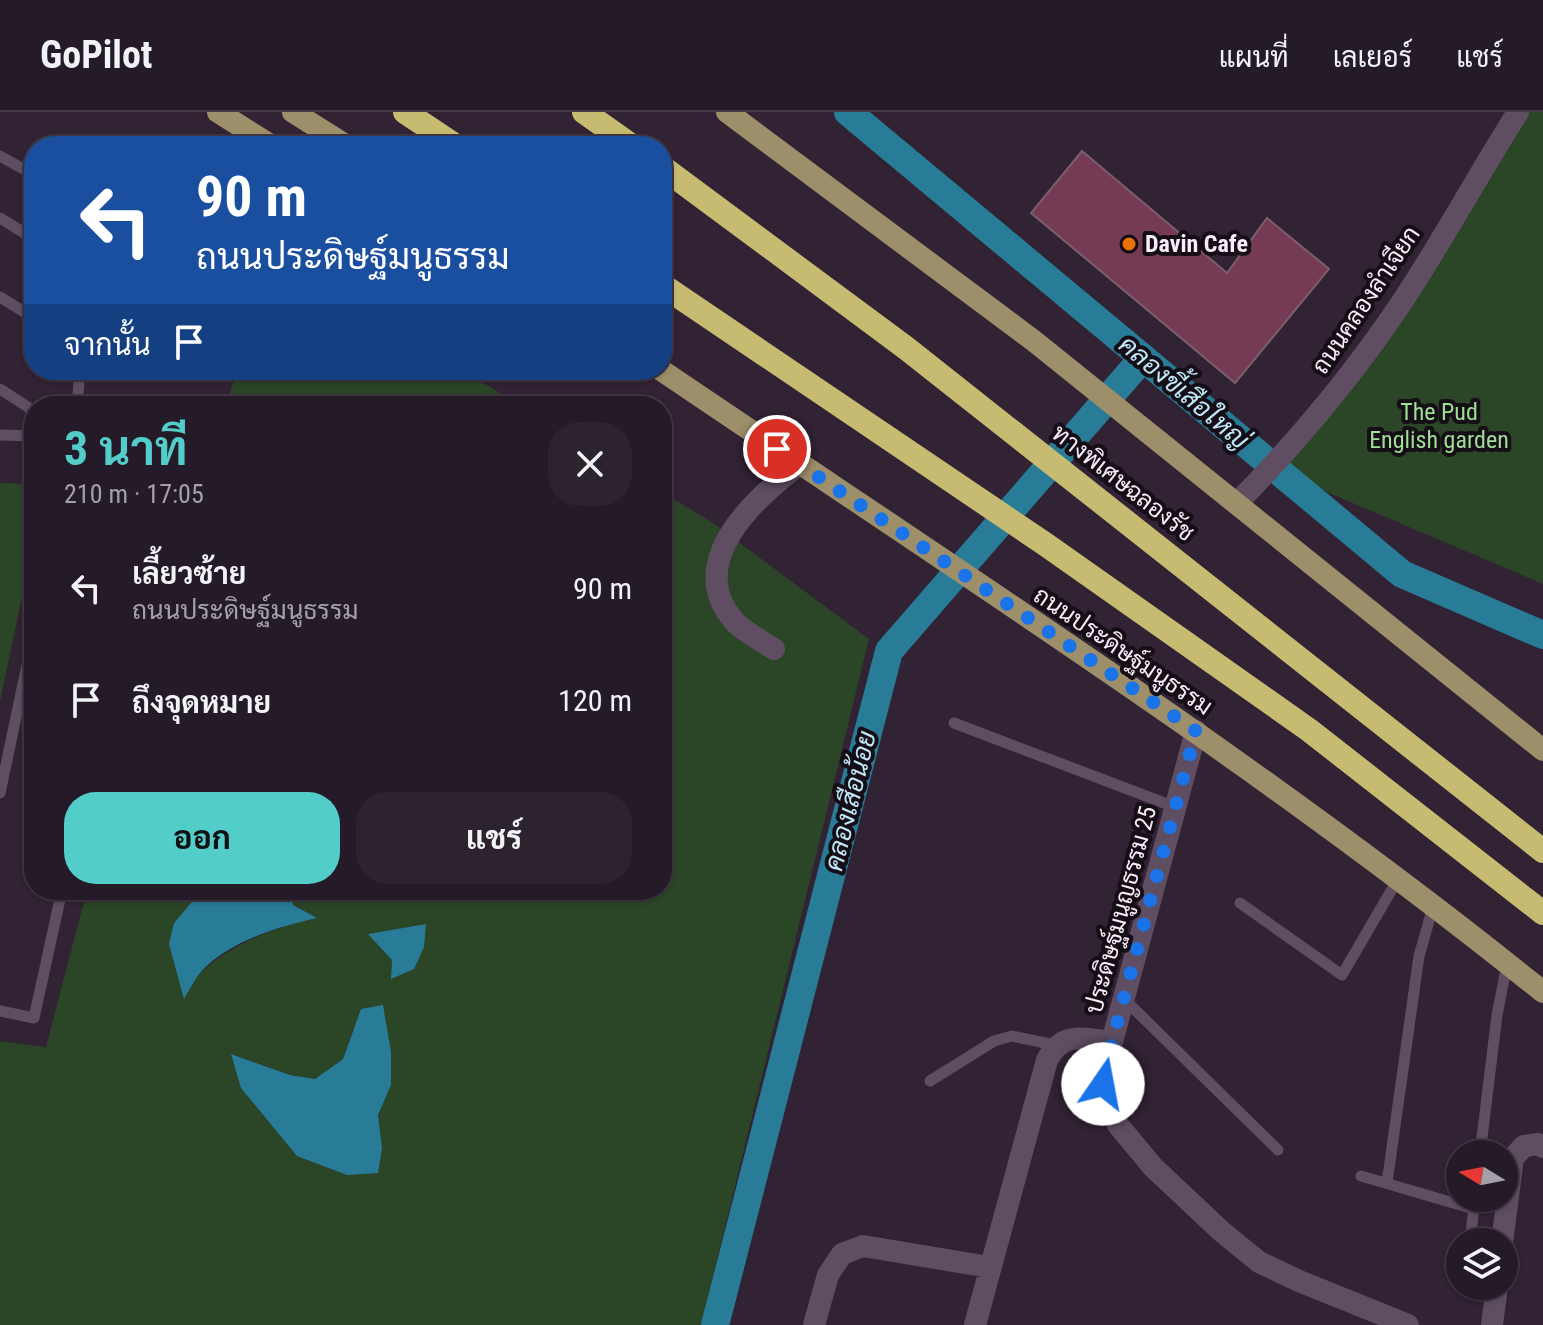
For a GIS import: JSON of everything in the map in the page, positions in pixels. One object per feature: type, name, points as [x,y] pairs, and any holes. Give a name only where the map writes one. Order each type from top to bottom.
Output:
[{"type":"highway","points":[[405,112],[441,136]]},
{"type":"highway","points":[[584,112],[618,136]]},
{"type":"highway","name":"ทางพิเศษฉลองรัช","points":[[672,174],[906,348],[1543,851]]},
{"type":"highway","points":[[672,292],[1045,544],[1309,730],[1543,913]]},
{"type":"main road","points":[[218,112],[256,136]]},
{"type":"main road","points":[[293,112],[331,136]]},
{"type":"main road","points":[[727,112],[1091,386],[1543,750]]},
{"type":"main road","points":[[748,112],[830,189]]},
{"type":"main road","name":"ถนนประดิษฐ์มนูธรรม","points":[[672,377],[1196,731],[1398,879],[1543,992]]},
{"type":"street","name":"ถนนคลองลำเจียก","points":[[1237,503],[1283,455],[1339,388],[1399,306],[1518,112]]},
{"type":"street","points":[[774,649],[735,623],[723,605],[716,576],[717,558],[740,519],[772,486],[800,464]]},
{"type":"street","name":"ประดิษฐ์มนูญธรรม 25","points":[[1196,731],[1103,1084],[1118,1125],[1153,1167],[1259,1262],[1408,1325]]},
{"type":"street","points":[[975,1325],[1047,1060],[1055,1045],[1074,1038],[1112,1042]]},
{"type":"street","points":[[1504,1228],[1513,1158],[1524,1146],[1538,1144],[1543,1147]]},
{"type":"street","points":[[814,1325],[828,1275],[842,1254],[863,1246],[989,1267]]},
{"type":"street","points":[[1492,1325],[1495,1300]]},
{"type":"lane","points":[[0,156],[24,169]]},
{"type":"lane","points":[[0,218],[24,233]]},
{"type":"lane","points":[[0,297],[24,312]]},
{"type":"lane","points":[[0,389],[24,405]]},
{"type":"lane","points":[[0,435],[24,436]]},
{"type":"lane","points":[[0,793],[24,679]]},
{"type":"lane","points":[[954,723],[1175,807]]},
{"type":"lane","points":[[1240,903],[1342,975],[1398,879]]},
{"type":"lane","points":[[0,1011],[34,1018],[60,900]]},
{"type":"lane","points":[[1387,1183],[1419,956],[1433,907]]},
{"type":"lane","points":[[1482,1140],[1497,1015],[1507,963]]},
{"type":"lane","points":[[1125,1000],[1278,1150]]},
{"type":"lane","points":[[930,1081],[994,1041],[1012,1036],[1055,1045]]},
{"type":"lane","points":[[1361,1176],[1446,1197]]},
{"type":"green space","name":"The Pud English garden","points":[[1518,112],[1543,112],[1543,584],[1282,473]]},
{"type":"green space","points":[[234,380],[478,380],[505,396],[229,396]]},
{"type":"green space","points":[[0,483],[24,484],[24,588],[0,702]]},
{"type":"green space","points":[[672,498],[713,523],[869,639],[701,1325],[0,1325],[0,1041],[46,1047],[84,900],[194,900],[174,923],[199,974],[211,963],[253,938],[316,918],[293,905],[292,900],[672,900]],"holes":[[[426,924],[391,978],[392,960],[369,934]],[[353,1029],[391,1052],[391,1085],[378,1115],[382,1148],[232,1054],[290,1075],[315,1079],[343,1059]]]},
{"type":"water","points":[[194,900],[292,900],[293,905],[317,918],[270,931],[225,952],[200,973],[184,999],[169,944],[174,923]]},
{"type":"water","points":[[426,924],[424,947],[414,969],[391,979],[392,960],[368,934]]},
{"type":"water","points":[[383,1005],[391,1052],[391,1085],[378,1115],[382,1148],[378,1173],[347,1175],[297,1156],[241,1088],[231,1054],[290,1075],[315,1079],[343,1059],[361,1009]]},
{"type":"building","name":"Davin Cafe","points":[[1082,151],[1227,273],[1267,218],[1329,269],[1235,383],[1031,213]]},
{"type":"waterway","name":"คลองขี้เสือใหญ่","points":[[848,112],[1402,574],[1543,635]]},
{"type":"waterway","name":"คลองเสือน้อย","points":[[715,1325],[889,651],[1142,359]]},
{"type":"place","name":"Davin Cafe","points":[[1129,244]]},
{"type":"route","points":[[777,449],[1196,731],[1103,1084]]}]
